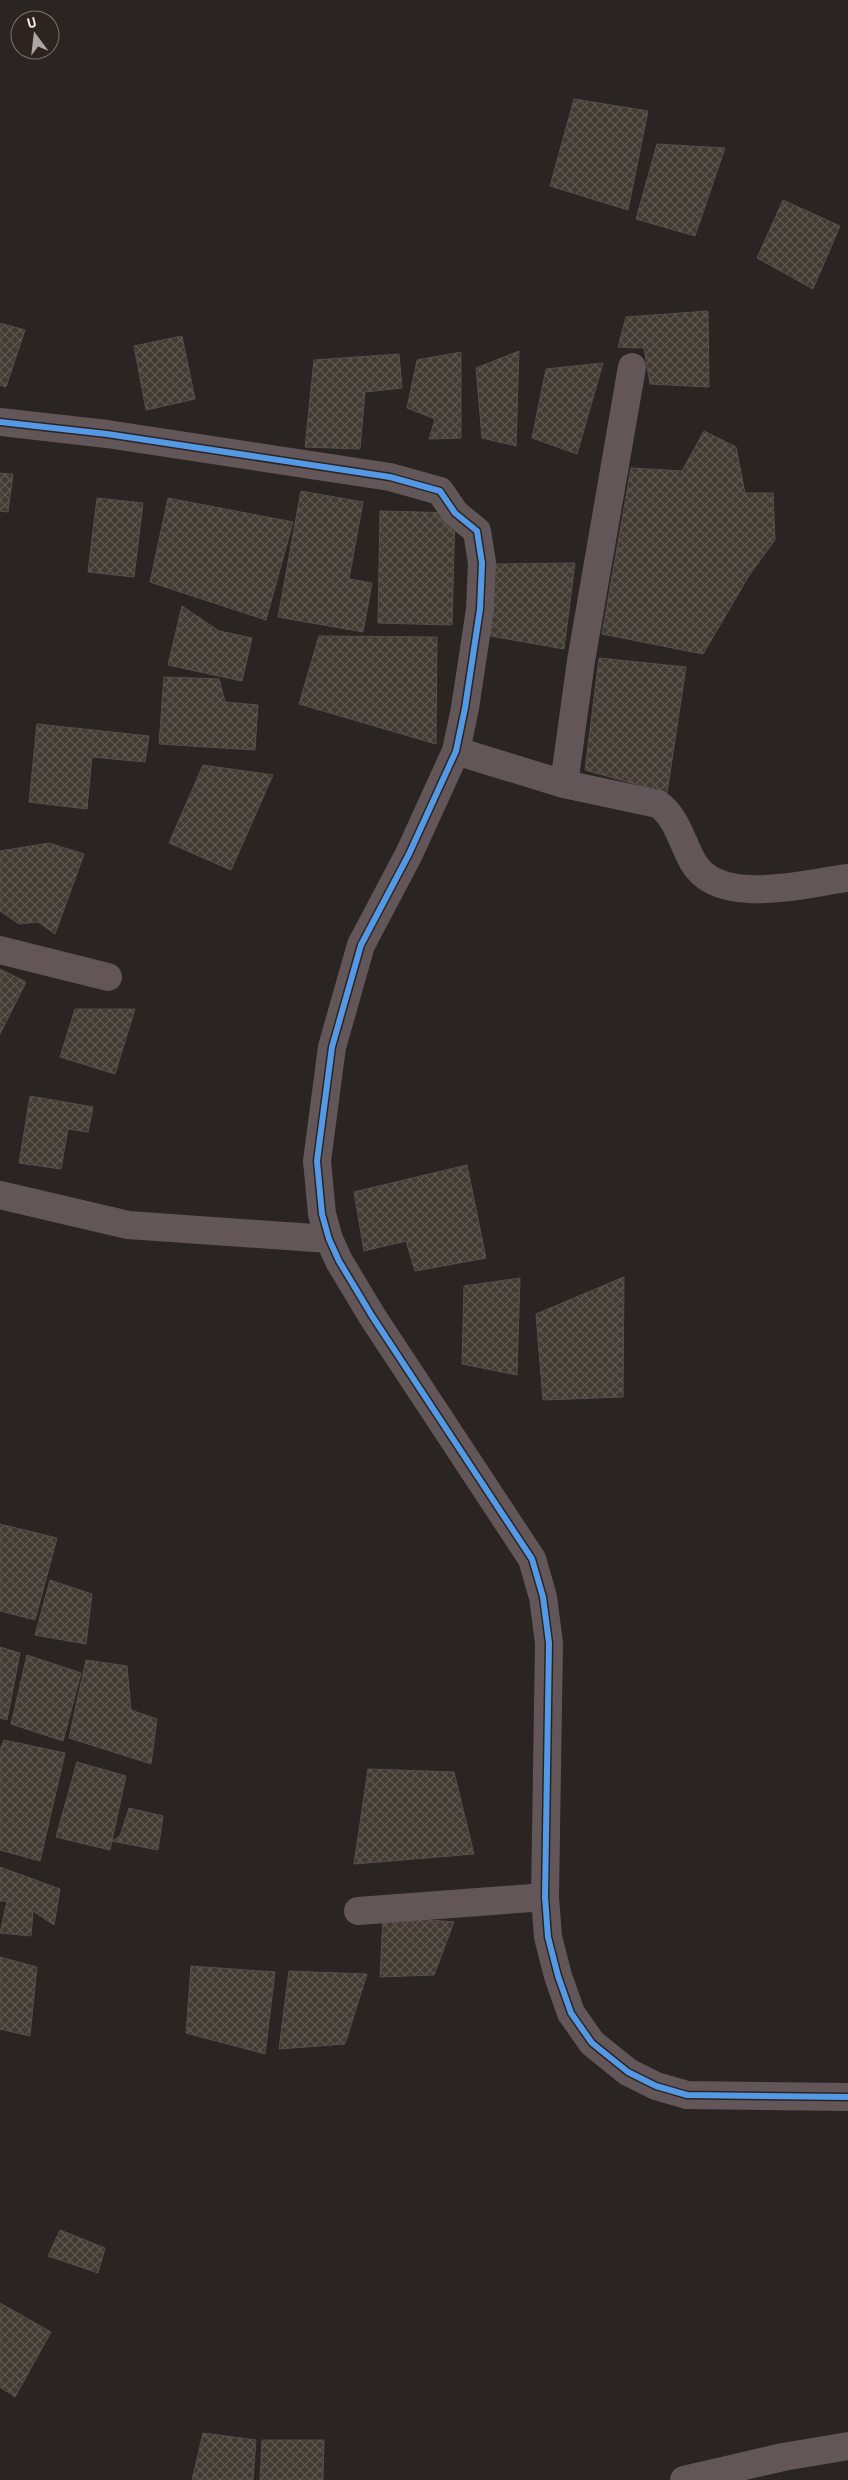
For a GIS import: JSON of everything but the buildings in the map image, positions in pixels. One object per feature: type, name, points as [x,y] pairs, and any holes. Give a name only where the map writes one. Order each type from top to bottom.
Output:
[{"type":"street","points":[[564,784],[581,661],[632,367]]},
{"type":"street","points":[[0,422],[107,434],[390,477],[440,491],[454,513],[477,531],[482,563],[480,609],[466,708],[456,751],[409,854],[361,945],[332,1047],[317,1161],[322,1214],[328,1239],[372,1316],[532,1559],[543,1597],[549,1643],[545,1897],[548,1937],[558,1976],[571,2013],[592,2043],[628,2072],[656,2086],[687,2095],[848,2097]]},
{"type":"street","points":[[456,751],[564,784],[658,804],[668,810],[694,864],[720,885],[733,889],[756,890],[848,878]]},
{"type":"street","points":[[0,950],[108,977]]},
{"type":"street","points":[[0,1195],[128,1225],[328,1239]]},
{"type":"street","points":[[358,1911],[545,1897]]},
{"type":"street","points":[[684,2480],[783,2457],[848,2446]]},
{"type":"cycle path","points":[[0,422],[107,434],[390,477],[440,491],[455,513],[477,531],[482,563],[480,609],[465,708],[456,751],[409,854],[361,945],[332,1047],[317,1161],[322,1214],[329,1239],[339,1261],[372,1316],[532,1559],[543,1597],[549,1643],[545,1897],[548,1937],[558,1976],[571,2013],[592,2043],[628,2072],[656,2086],[687,2095],[848,2097]]}]
